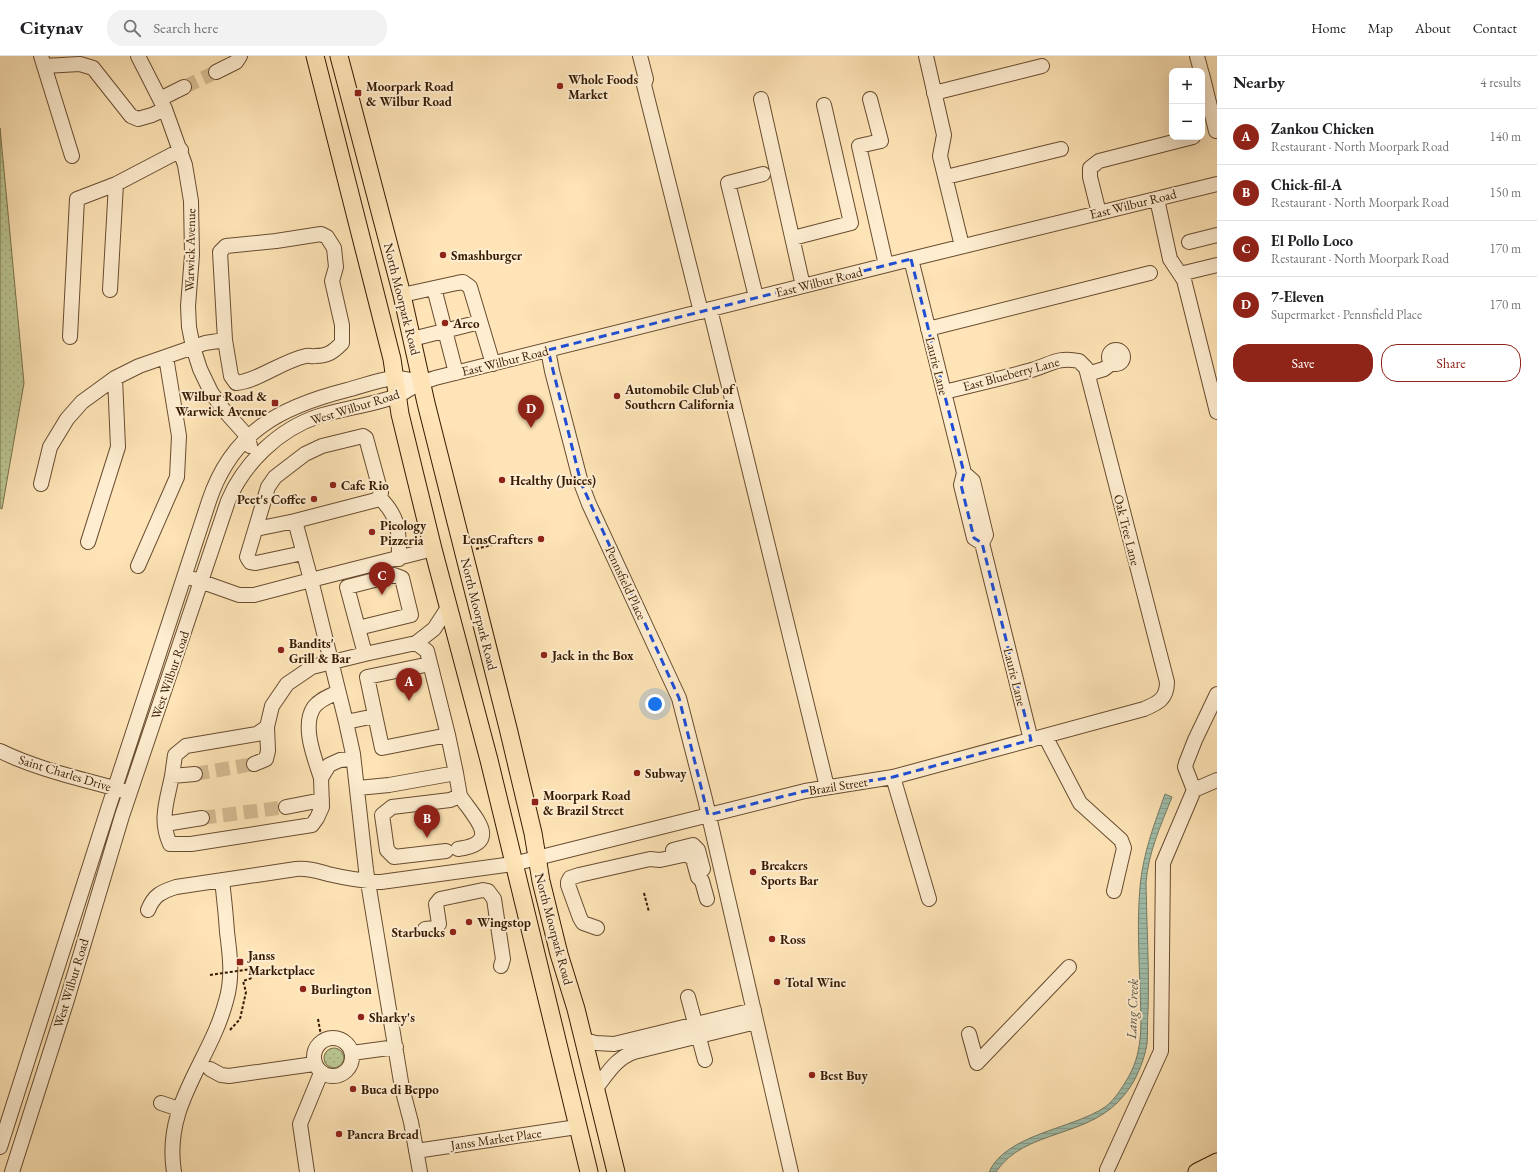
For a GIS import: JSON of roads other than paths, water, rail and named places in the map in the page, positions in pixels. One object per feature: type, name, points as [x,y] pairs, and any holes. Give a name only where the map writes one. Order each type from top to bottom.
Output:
[{"type":"main road","name":"North Moorpark Road","points":[[315,56],[357,220],[395,378],[400,414],[433,549],[496,791],[589,1172]]},
{"type":"main road","name":"North Moorpark Road","points":[[339,56],[402,296],[421,382],[508,728],[533,833],[537,859],[557,947],[576,1009],[616,1172]]},
{"type":"main road","points":[[1197,1172],[1217,1162]]},
{"type":"street","name":"Warwick Avenue","points":[[138,56],[162,104],[181,150],[185,165],[191,201],[192,255],[188,306],[189,327],[193,347],[200,369],[212,392],[223,409],[248,437]]},
{"type":"street","points":[[216,72],[236,62],[240,56]]},
{"type":"street","points":[[640,56],[646,79],[644,85],[705,310],[827,788]]},
{"type":"street","points":[[926,56],[944,135],[940,156],[962,246]]},
{"type":"street","points":[[1197,56],[1200,68]]},
{"type":"street","points":[[72,156],[42,61],[80,64],[93,68],[131,116],[138,119],[152,115],[162,104],[184,87]]},
{"type":"street","points":[[934,92],[1042,66]]},
{"type":"street","points":[[1205,85],[1217,131],[1205,134]]},
{"type":"street","points":[[761,99],[803,286]]},
{"type":"street","points":[[870,99],[881,141],[859,146],[886,265]]},
{"type":"street","points":[[792,238],[851,223],[824,104]]},
{"type":"street","points":[[1100,213],[1090,177],[1090,168],[1099,161],[1181,140]]},
{"type":"street","points":[[946,177],[1061,149]]},
{"type":"street","points":[[70,336],[78,199],[116,184],[181,150]]},
{"type":"street","points":[[756,298],[728,182],[763,174]]},
{"type":"street","points":[[110,290],[116,184]]},
{"type":"street","name":"East Wilbur Road","points":[[421,382],[962,246],[1217,184]]},
{"type":"street","points":[[1157,199],[1170,259],[1184,280],[1214,386],[1217,412]]},
{"type":"street","points":[[321,234],[327,237],[334,248],[336,267],[332,281],[342,325],[342,343],[336,350],[332,353],[307,356],[277,367],[245,382],[236,383],[231,376],[225,340],[220,252],[226,246],[276,241],[321,234]]},
{"type":"street","points":[[1189,242],[1217,235]]},
{"type":"street","name":"Laurie Lane","points":[[911,259],[964,473],[972,481],[986,535],[982,543],[1031,740]]},
{"type":"street","points":[[1180,274],[1217,264]]},
{"type":"street","points":[[928,329],[1150,273]]},
{"type":"street","points":[[402,296],[464,282],[470,287],[493,364]]},
{"type":"street","points":[[434,288],[456,373]]},
{"type":"street","points":[[412,339],[480,322]]},
{"type":"street","points":[[41,484],[50,447],[67,419],[82,402],[115,378],[139,366],[193,347],[225,340]]},
{"type":"street","name":"Pennsfield Place","points":[[548,350],[581,483],[589,504],[679,698],[708,815],[791,1172]]},
{"type":"street","points":[[138,566],[177,477],[179,436],[166,357]]},
{"type":"street","name":"East Blueberry Lane","points":[[944,392],[1030,371],[1053,361],[1063,359],[1079,361]]},
{"type":"street","name":"Oak Tree Lane","points":[[1079,361],[1086,368],[1088,374],[1167,682],[1167,692],[1161,700]]},
{"type":"street","points":[[1088,374],[1104,369],[1112,363]]},
{"type":"street","points":[[88,542],[118,447],[115,378]]},
{"type":"street","name":"West Wilbur Road","points":[[0,1147],[184,576],[213,488],[224,467],[231,456],[248,437],[277,415],[306,401],[395,378],[421,382]]},
{"type":"street","name":"West Wilbur Road","points":[[12,1172],[66,1003],[122,816],[234,488],[245,470],[265,449],[298,425],[318,416],[398,396],[421,382]]},
{"type":"street","points":[[256,529],[295,521],[376,500],[381,493],[366,438],[363,436],[322,446],[305,454],[275,477],[268,487],[247,557],[250,562],[256,563],[304,553]]},
{"type":"street","points":[[234,488],[230,480],[235,470],[250,451],[248,437]]},
{"type":"street","points":[[379,497],[390,508],[396,523],[399,533],[399,559]]},
{"type":"street","points":[[295,521],[346,722],[358,788],[368,881],[402,1088],[411,1122],[420,1172]]},
{"type":"street","points":[[184,576],[239,595],[254,595],[399,559],[433,549]]},
{"type":"street","points":[[358,628],[411,615],[402,578],[394,575],[347,587],[358,628],[365,654]]},
{"type":"street","points":[[254,764],[266,758],[268,751],[267,727],[272,706],[287,684],[312,667],[416,643],[434,629],[449,606]]},
{"type":"street","points":[[416,643],[427,651],[448,734],[460,796],[480,824],[483,833],[478,843],[469,848],[394,857],[387,850],[382,815],[392,807],[450,800],[460,796]]},
{"type":"street","points":[[430,664],[367,677],[382,748],[448,734]]},
{"type":"street","points":[[267,727],[257,734],[186,746],[175,755],[164,816],[165,834],[170,844],[191,844],[312,825],[322,807],[322,800],[321,778],[310,742],[310,719],[314,707],[324,699],[338,692]]},
{"type":"street","points":[[1194,790],[1185,767],[1195,740],[1217,694]]},
{"type":"street","name":"Brazil Street","points":[[148,910],[152,901],[165,890],[176,887],[305,868],[368,881],[389,881],[513,864],[805,791],[893,777],[1144,709],[1161,700]]},
{"type":"street","points":[[346,722],[375,716]]},
{"type":"street","points":[[1045,736],[1080,803],[1121,840],[1124,848],[1114,891]]},
{"type":"street","name":"Saint Charles Drive","points":[[0,751],[30,763],[130,793]]},
{"type":"street","points":[[321,778],[330,765],[340,760],[353,759]]},
{"type":"street","points":[[358,788],[456,773]]},
{"type":"street","points":[[172,776],[195,774]]},
{"type":"street","points":[[893,777],[928,899]]},
{"type":"street","points":[[1106,1171],[1161,1051],[1163,863],[1194,790],[1217,780]]},
{"type":"street","points":[[389,784],[392,807]]},
{"type":"street","points":[[286,807],[322,800]]},
{"type":"street","points":[[165,824],[202,818]]},
{"type":"street","points":[[597,928],[583,923],[580,918],[568,885],[570,878],[650,859],[659,854],[693,845],[698,850],[705,875],[702,881],[707,899]]},
{"type":"street","points":[[174,1172],[171,1155],[174,1123],[187,1089],[218,1026],[227,1000],[231,967],[222,880]]},
{"type":"street","points":[[425,930],[435,928],[439,924],[436,904],[440,899],[483,890],[488,891],[494,899],[503,959],[501,966]]},
{"type":"street","points":[[969,1034],[977,1063],[1069,967]]},
{"type":"street","points":[[688,997],[705,1060]]},
{"type":"street","points":[[584,1040],[596,1043],[614,1044],[697,1030],[755,1016]]},
{"type":"street","points":[[596,1088],[618,1060],[626,1055],[697,1030]]},
{"type":"street","points":[[210,1070],[229,1076],[318,1068],[327,1076],[340,1075],[350,1066],[352,1060],[352,1053],[346,1042],[340,1039],[328,1038],[322,1041],[314,1051],[318,1068],[300,1124],[307,1172]]},
{"type":"street","points":[[352,1053],[396,1047]]},
{"type":"street","points":[[161,1103],[179,1109]]},
{"type":"street","name":"Janss Market Place","points":[[416,1151],[577,1127]]},
{"type":"tunnel","points":[[184,87],[216,72]]},
{"type":"tunnel","points":[[195,774],[254,764]]},
{"type":"tunnel","points":[[202,818],[286,807]]},
{"type":"place","name":"Whole Foods Market","points":[[560,86]]},
{"type":"place","name":"Moorpark Road & Wilbur Road","points":[[358,93]]},
{"type":"place","name":"Smashburger","points":[[443,255]]},
{"type":"place","name":"Arco","points":[[445,323]]},
{"type":"place","name":"Automobile Club of Southern California","points":[[617,396]]},
{"type":"place","name":"Wilbur Road & Warwick Avenue","points":[[275,403]]},
{"type":"place","name":"7-Eleven","points":[[531,428]]},
{"type":"place","name":"Healthy (Juices)","points":[[502,480]]},
{"type":"place","name":"Cafe Rio","points":[[333,485]]},
{"type":"place","name":"Peet's Coffee","points":[[314,499]]},
{"type":"place","name":"Pieology Pizzeria","points":[[372,532]]},
{"type":"place","name":"LensCrafters","points":[[541,539]]},
{"type":"place","name":"El Pollo Loco","points":[[382,595]]},
{"type":"place","name":"Bandits' Grill & Bar","points":[[281,650]]},
{"type":"place","name":"Jack in the Box","points":[[544,655]]},
{"type":"place","name":"Zankou Chicken","points":[[409,701]]},
{"type":"place","name":"Subway","points":[[637,773]]},
{"type":"place","name":"Moorpark Road & Brazil Street","points":[[535,802]]},
{"type":"place","name":"Chick-fil-A","points":[[427,838]]},
{"type":"place","name":"Breakers Sports Bar","points":[[753,872]]},
{"type":"place","name":"Wingstop","points":[[469,922]]},
{"type":"place","name":"Starbucks","points":[[453,932]]},
{"type":"place","name":"Ross","points":[[772,939]]},
{"type":"place","name":"Janss Marketplace","points":[[240,962]]},
{"type":"place","name":"Total Wine","points":[[777,982]]},
{"type":"place","name":"Burlington","points":[[303,989]]},
{"type":"place","name":"Sharky's","points":[[361,1017]]},
{"type":"place","name":"Best Buy","points":[[812,1075]]},
{"type":"place","name":"Buca di Beppo","points":[[353,1089]]},
{"type":"place","name":"Panera Bread","points":[[339,1134]]},
{"type":"water label","name":"Lang Creek","points":[[1132,1009]]}]
